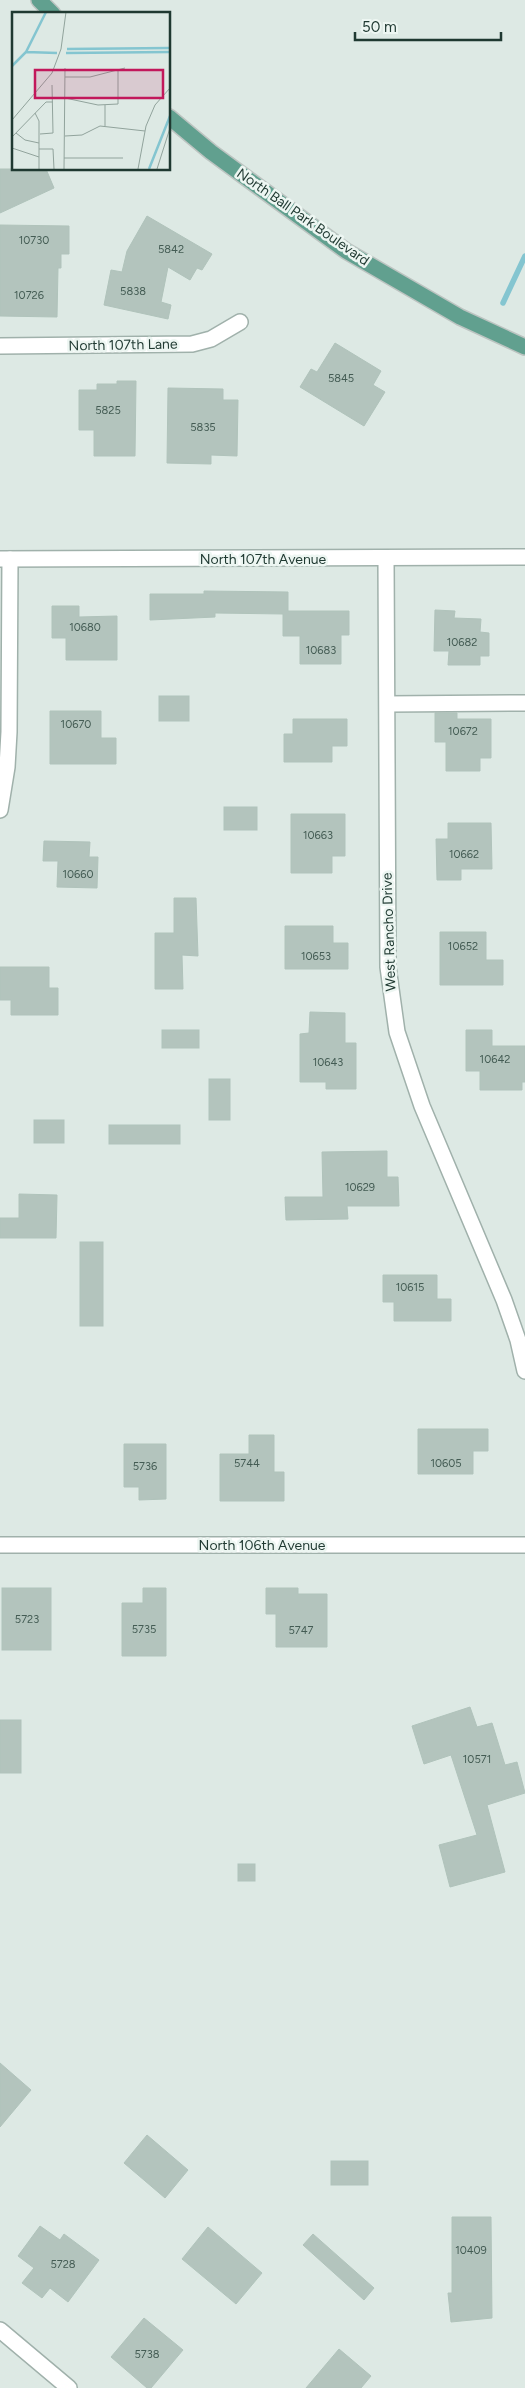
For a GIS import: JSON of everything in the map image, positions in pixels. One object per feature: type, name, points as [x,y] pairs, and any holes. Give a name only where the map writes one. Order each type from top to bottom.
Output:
[{"type":"main road","points":[[39,0],[51,12]]},
{"type":"main road","name":"North Ball Park Boulevard","points":[[170,118],[211,152],[346,251],[460,317],[525,347]]},
{"type":"street","name":"North 107th Lane","points":[[0,346],[192,344],[211,339],[240,322]]},
{"type":"street","name":"North 107th Avenue","points":[[5,559],[525,557]]},
{"type":"street","name":"West Rancho Drive","points":[[386,558],[388,968],[397,1032],[422,1106],[504,1300],[518,1340],[525,1371]]},
{"type":"street","points":[[0,810],[7,767],[9,732],[5,559]]},
{"type":"street","points":[[388,704],[525,704]]},
{"type":"street","name":"North 106th Avenue","points":[[0,1545],[525,1545]]},
{"type":"street","points":[[0,2330],[69,2388]]},
{"type":"building","points":[[0,169],[46,170],[54,188],[0,213]]},
{"type":"building","points":[[147,216],[212,254],[202,270],[197,268],[190,280],[168,267],[161,302],[171,305],[168,319],[104,305],[111,270],[122,272],[127,251]]},
{"type":"building","points":[[0,225],[69,226],[69,254],[61,254],[61,268],[58,268],[57,317],[0,316]]},
{"type":"building","points":[[335,343],[381,371],[373,385],[385,392],[364,426],[300,387],[311,369],[317,372]]},
{"type":"building","points":[[117,381],[136,381],[135,456],[94,456],[94,430],[79,430],[79,390],[97,390],[97,384],[117,384]]},
{"type":"building","points":[[168,388],[223,389],[223,400],[238,400],[237,456],[211,455],[211,464],[167,463]]},
{"type":"building","points":[[204,591],[288,592],[288,611],[349,611],[349,635],[341,635],[341,664],[300,664],[300,636],[283,636],[283,614],[215,613],[215,617],[150,620],[150,594],[204,594]]},
{"type":"building","points":[[52,606],[79,606],[79,617],[117,616],[117,660],[66,660],[66,638],[52,638]]},
{"type":"building","points":[[435,610],[455,611],[454,618],[481,619],[480,632],[489,633],[489,656],[480,656],[480,665],[448,665],[449,651],[434,651]]},
{"type":"building","points":[[159,696],[189,696],[189,721],[159,721]]},
{"type":"building","points":[[50,711],[101,711],[101,738],[116,738],[116,764],[50,764]]},
{"type":"building","points":[[435,713],[457,713],[457,719],[491,719],[491,758],[480,758],[480,771],[446,771],[446,742],[435,742]]},
{"type":"building","points":[[293,719],[347,719],[347,746],[332,746],[332,762],[284,762],[284,734],[293,734]]},
{"type":"building","points":[[224,807],[257,807],[257,830],[224,830]]},
{"type":"building","points":[[291,814],[345,814],[345,856],[332,856],[332,873],[291,873]]},
{"type":"building","points":[[448,823],[491,823],[492,869],[461,869],[461,880],[437,880],[436,839],[448,839]]},
{"type":"building","points":[[44,841],[90,842],[89,857],[98,857],[97,888],[57,887],[58,861],[43,861]]},
{"type":"building","points":[[174,898],[196,898],[198,956],[182,955],[183,989],[155,989],[155,933],[174,933]]},
{"type":"building","points":[[285,926],[333,926],[333,943],[348,943],[348,969],[285,969]]},
{"type":"building","points":[[440,932],[486,932],[486,960],[503,960],[503,985],[440,985]]},
{"type":"building","points":[[0,967],[49,967],[49,988],[58,988],[58,1015],[11,1015],[11,1000],[0,1000]]},
{"type":"building","points":[[310,1012],[345,1013],[345,1043],[356,1043],[356,1089],[326,1089],[326,1082],[300,1082],[300,1034],[309,1033]]},
{"type":"building","points":[[162,1030],[199,1030],[199,1048],[162,1048]]},
{"type":"building","points":[[466,1030],[492,1030],[492,1046],[525,1046],[525,1082],[522,1082],[522,1090],[480,1090],[480,1071],[466,1071]]},
{"type":"building","points":[[209,1079],[230,1079],[230,1120],[209,1120]]},
{"type":"building","points":[[34,1120],[64,1120],[64,1143],[34,1143]]},
{"type":"building","points":[[109,1125],[180,1125],[180,1144],[109,1144]]},
{"type":"building","points":[[387,1151],[387,1177],[398,1177],[399,1206],[347,1206],[348,1219],[286,1220],[285,1197],[323,1197],[322,1152]]},
{"type":"building","points":[[19,1194],[57,1195],[56,1238],[0,1238],[0,1218],[19,1218]]},
{"type":"building","points":[[80,1242],[103,1242],[103,1326],[80,1326]]},
{"type":"building","points":[[383,1275],[437,1275],[437,1299],[451,1299],[451,1321],[394,1321],[394,1302],[383,1302]]},
{"type":"building","points":[[418,1429],[488,1429],[488,1451],[473,1451],[473,1474],[418,1474]]},
{"type":"building","points":[[249,1435],[274,1435],[274,1472],[284,1472],[284,1501],[220,1501],[220,1454],[249,1454]]},
{"type":"building","points":[[124,1444],[166,1444],[166,1499],[139,1500],[139,1487],[124,1487]]},
{"type":"building","points":[[2,1588],[51,1588],[51,1650],[2,1650]]},
{"type":"building","points":[[143,1588],[166,1588],[166,1656],[122,1656],[122,1603],[143,1603]]},
{"type":"building","points":[[266,1588],[298,1588],[298,1594],[327,1594],[327,1647],[276,1647],[276,1614],[266,1614]]},
{"type":"building","points":[[470,1707],[477,1727],[492,1723],[505,1765],[517,1762],[525,1793],[487,1805],[505,1872],[450,1887],[439,1845],[477,1835],[451,1755],[424,1764],[412,1726]]},
{"type":"building","points":[[0,1720],[21,1720],[21,1773],[0,1773]]},
{"type":"building","points":[[238,1864],[255,1864],[255,1881],[238,1881]]},
{"type":"building","points":[[0,2063],[31,2090],[0,2127]]},
{"type":"building","points":[[147,2135],[188,2170],[165,2198],[124,2163]]},
{"type":"building","points":[[331,2161],[368,2161],[368,2185],[331,2185]]},
{"type":"building","points":[[452,2217],[491,2217],[492,2318],[451,2322],[448,2293],[452,2293]]},
{"type":"building","points":[[40,2226],[60,2240],[64,2234],[99,2260],[68,2302],[50,2288],[42,2298],[22,2283],[34,2268],[18,2256]]},
{"type":"building","points":[[208,2227],[262,2273],[236,2304],[182,2259]]},
{"type":"building","points":[[313,2234],[374,2288],[364,2300],[303,2245]]},
{"type":"building","points":[[144,2318],[183,2350],[151,2388],[147,2388],[111,2357]]},
{"type":"building","points":[[339,2349],[371,2376],[361,2388],[306,2388]]},
{"type":"waterway","points":[[503,303],[525,256]]}]
